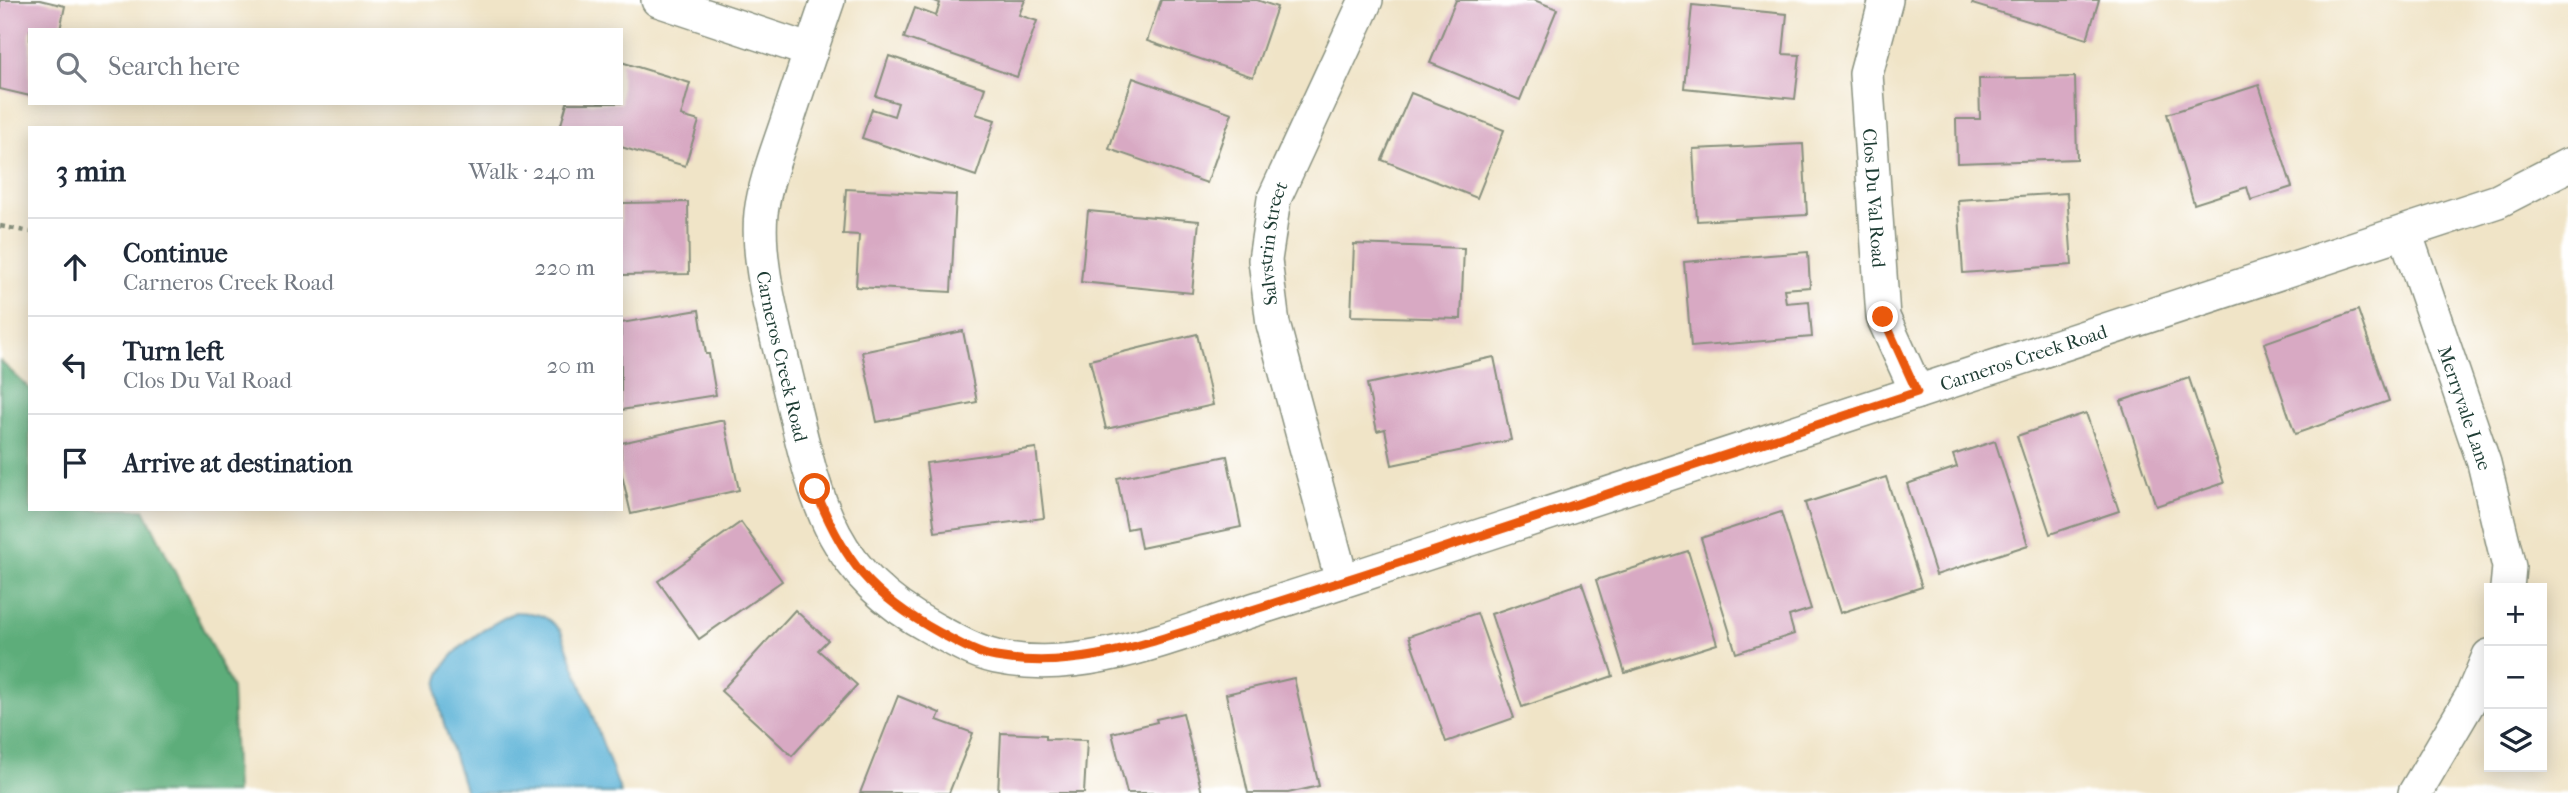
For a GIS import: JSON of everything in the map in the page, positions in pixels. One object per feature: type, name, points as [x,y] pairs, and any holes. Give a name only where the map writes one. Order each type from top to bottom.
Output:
[{"type":"street","points":[[658,0],[811,51]]},
{"type":"street","name":"Carneros Creek Road","points":[[828,0],[769,175],[761,216],[764,260],[774,325],[815,489],[851,563],[880,595],[914,619],[992,657],[1036,662],[1070,661],[1118,652],[1342,582],[2498,201],[2568,165]]},
{"type":"street","name":"Salvstrin Street","points":[[1342,582],[1273,324],[1265,260],[1274,199],[1366,0]]},
{"type":"street","name":"Clos Du Val Road","points":[[1886,0],[1866,74],[1883,317],[1917,392]]},
{"type":"street","name":"Merryvale Lane","points":[[2405,232],[2484,463],[2509,567],[2507,583]]},
{"type":"street","points":[[2415,793],[2471,698],[2484,668]]},
{"type":"path","points":[[0,226],[28,232]]},
{"type":"green space","points":[[0,361],[28,387],[28,511],[145,511],[232,688],[236,793],[0,793]]},
{"type":"water","points":[[515,612],[541,615],[561,631],[621,793],[466,793],[438,698],[440,676],[446,664],[466,642]]},
{"type":"building","points":[[0,0],[40,0],[65,6],[60,28],[28,28],[28,96],[0,89]]},
{"type":"building","points":[[932,0],[1025,0],[1019,15],[1037,21],[1017,77],[904,38],[915,8],[936,16],[940,3]]},
{"type":"building","points":[[1161,0],[1257,0],[1277,7],[1253,77],[1147,41]]},
{"type":"building","points":[[1456,0],[1534,0],[1557,9],[1520,100],[1430,63]]},
{"type":"building","points":[[1974,0],[2099,0],[2087,39],[1972,4]]},
{"type":"building","points":[[1692,5],[1787,14],[1783,54],[1800,55],[1795,99],[1684,88]]},
{"type":"building","points":[[889,56],[985,88],[976,114],[995,120],[976,176],[862,138],[872,109],[894,116],[898,103],[876,96]]},
{"type":"building","points":[[623,63],[690,83],[681,116],[699,121],[685,166],[623,148],[623,126],[561,126],[566,105],[623,105]]},
{"type":"building","points":[[2075,77],[2077,159],[1957,163],[1956,119],[1980,119],[1979,79]]},
{"type":"building","points":[[1133,78],[1232,113],[1207,183],[1109,149]]},
{"type":"building","points":[[2259,85],[2292,187],[2251,200],[2247,187],[2194,204],[2167,114]]},
{"type":"building","points":[[1411,93],[1504,130],[1477,198],[1382,160]]},
{"type":"building","points":[[1803,144],[1807,215],[1697,221],[1693,149]]},
{"type":"building","points":[[846,189],[956,195],[951,292],[856,287],[859,235],[843,234]]},
{"type":"building","points":[[2067,193],[2072,265],[1963,273],[1958,200]]},
{"type":"building","points":[[688,202],[689,274],[623,275],[623,203]]},
{"type":"building","points":[[1088,211],[1199,221],[1192,293],[1081,282]]},
{"type":"building","points":[[1354,244],[1464,248],[1461,319],[1351,316]]},
{"type":"building","points":[[1808,252],[1810,287],[1784,289],[1786,303],[1809,301],[1812,337],[1691,347],[1684,262]]},
{"type":"building","points":[[699,310],[716,395],[623,410],[623,323]]},
{"type":"building","points":[[2358,310],[2389,401],[2295,434],[2264,343]]},
{"type":"building","points":[[963,331],[977,402],[877,422],[862,352]]},
{"type":"building","points":[[1197,334],[1213,405],[1106,429],[1090,360]]},
{"type":"building","points":[[1494,357],[1511,440],[1392,465],[1385,429],[1377,431],[1367,384]]},
{"type":"building","points":[[2189,378],[2224,483],[2156,506],[2121,401]]},
{"type":"building","points":[[2086,413],[2119,511],[2050,534],[2017,436]]},
{"type":"building","points":[[724,420],[739,490],[631,514],[623,480],[623,443]]},
{"type":"building","points":[[1995,441],[2028,545],[1936,575],[1907,484],[1957,467],[1953,455]]},
{"type":"building","points":[[1036,448],[1044,518],[935,532],[926,463]]},
{"type":"building","points":[[1227,456],[1241,527],[1141,548],[1137,527],[1127,529],[1117,478]]},
{"type":"building","points":[[1886,477],[1922,587],[1840,613],[1805,503]]},
{"type":"building","points":[[1781,512],[1811,609],[1789,616],[1794,634],[1736,653],[1701,538]]},
{"type":"building","points":[[741,522],[782,581],[699,639],[658,581]]},
{"type":"building","points":[[1688,551],[1717,644],[1625,673],[1596,580]]},
{"type":"building","points":[[1582,583],[1613,676],[1522,707],[1491,614]]},
{"type":"building","points":[[795,610],[828,640],[818,650],[857,685],[792,756],[721,691]]},
{"type":"building","points":[[1477,613],[1514,718],[1446,742],[1409,636]]},
{"type":"building","points":[[1294,678],[1319,786],[1288,793],[1248,793],[1226,694]]},
{"type":"building","points":[[898,696],[940,713],[937,720],[973,733],[949,793],[860,793]]},
{"type":"building","points":[[1183,713],[1202,793],[1127,793],[1112,733]]},
{"type":"building","points":[[1001,733],[1046,735],[1046,739],[1087,740],[1084,793],[998,793]]},
{"type":"route","points":[[815,489],[831,531],[851,563],[880,595],[914,619],[992,657],[1036,662],[1070,661],[1118,652],[1342,582],[1917,392],[1883,317]]}]
